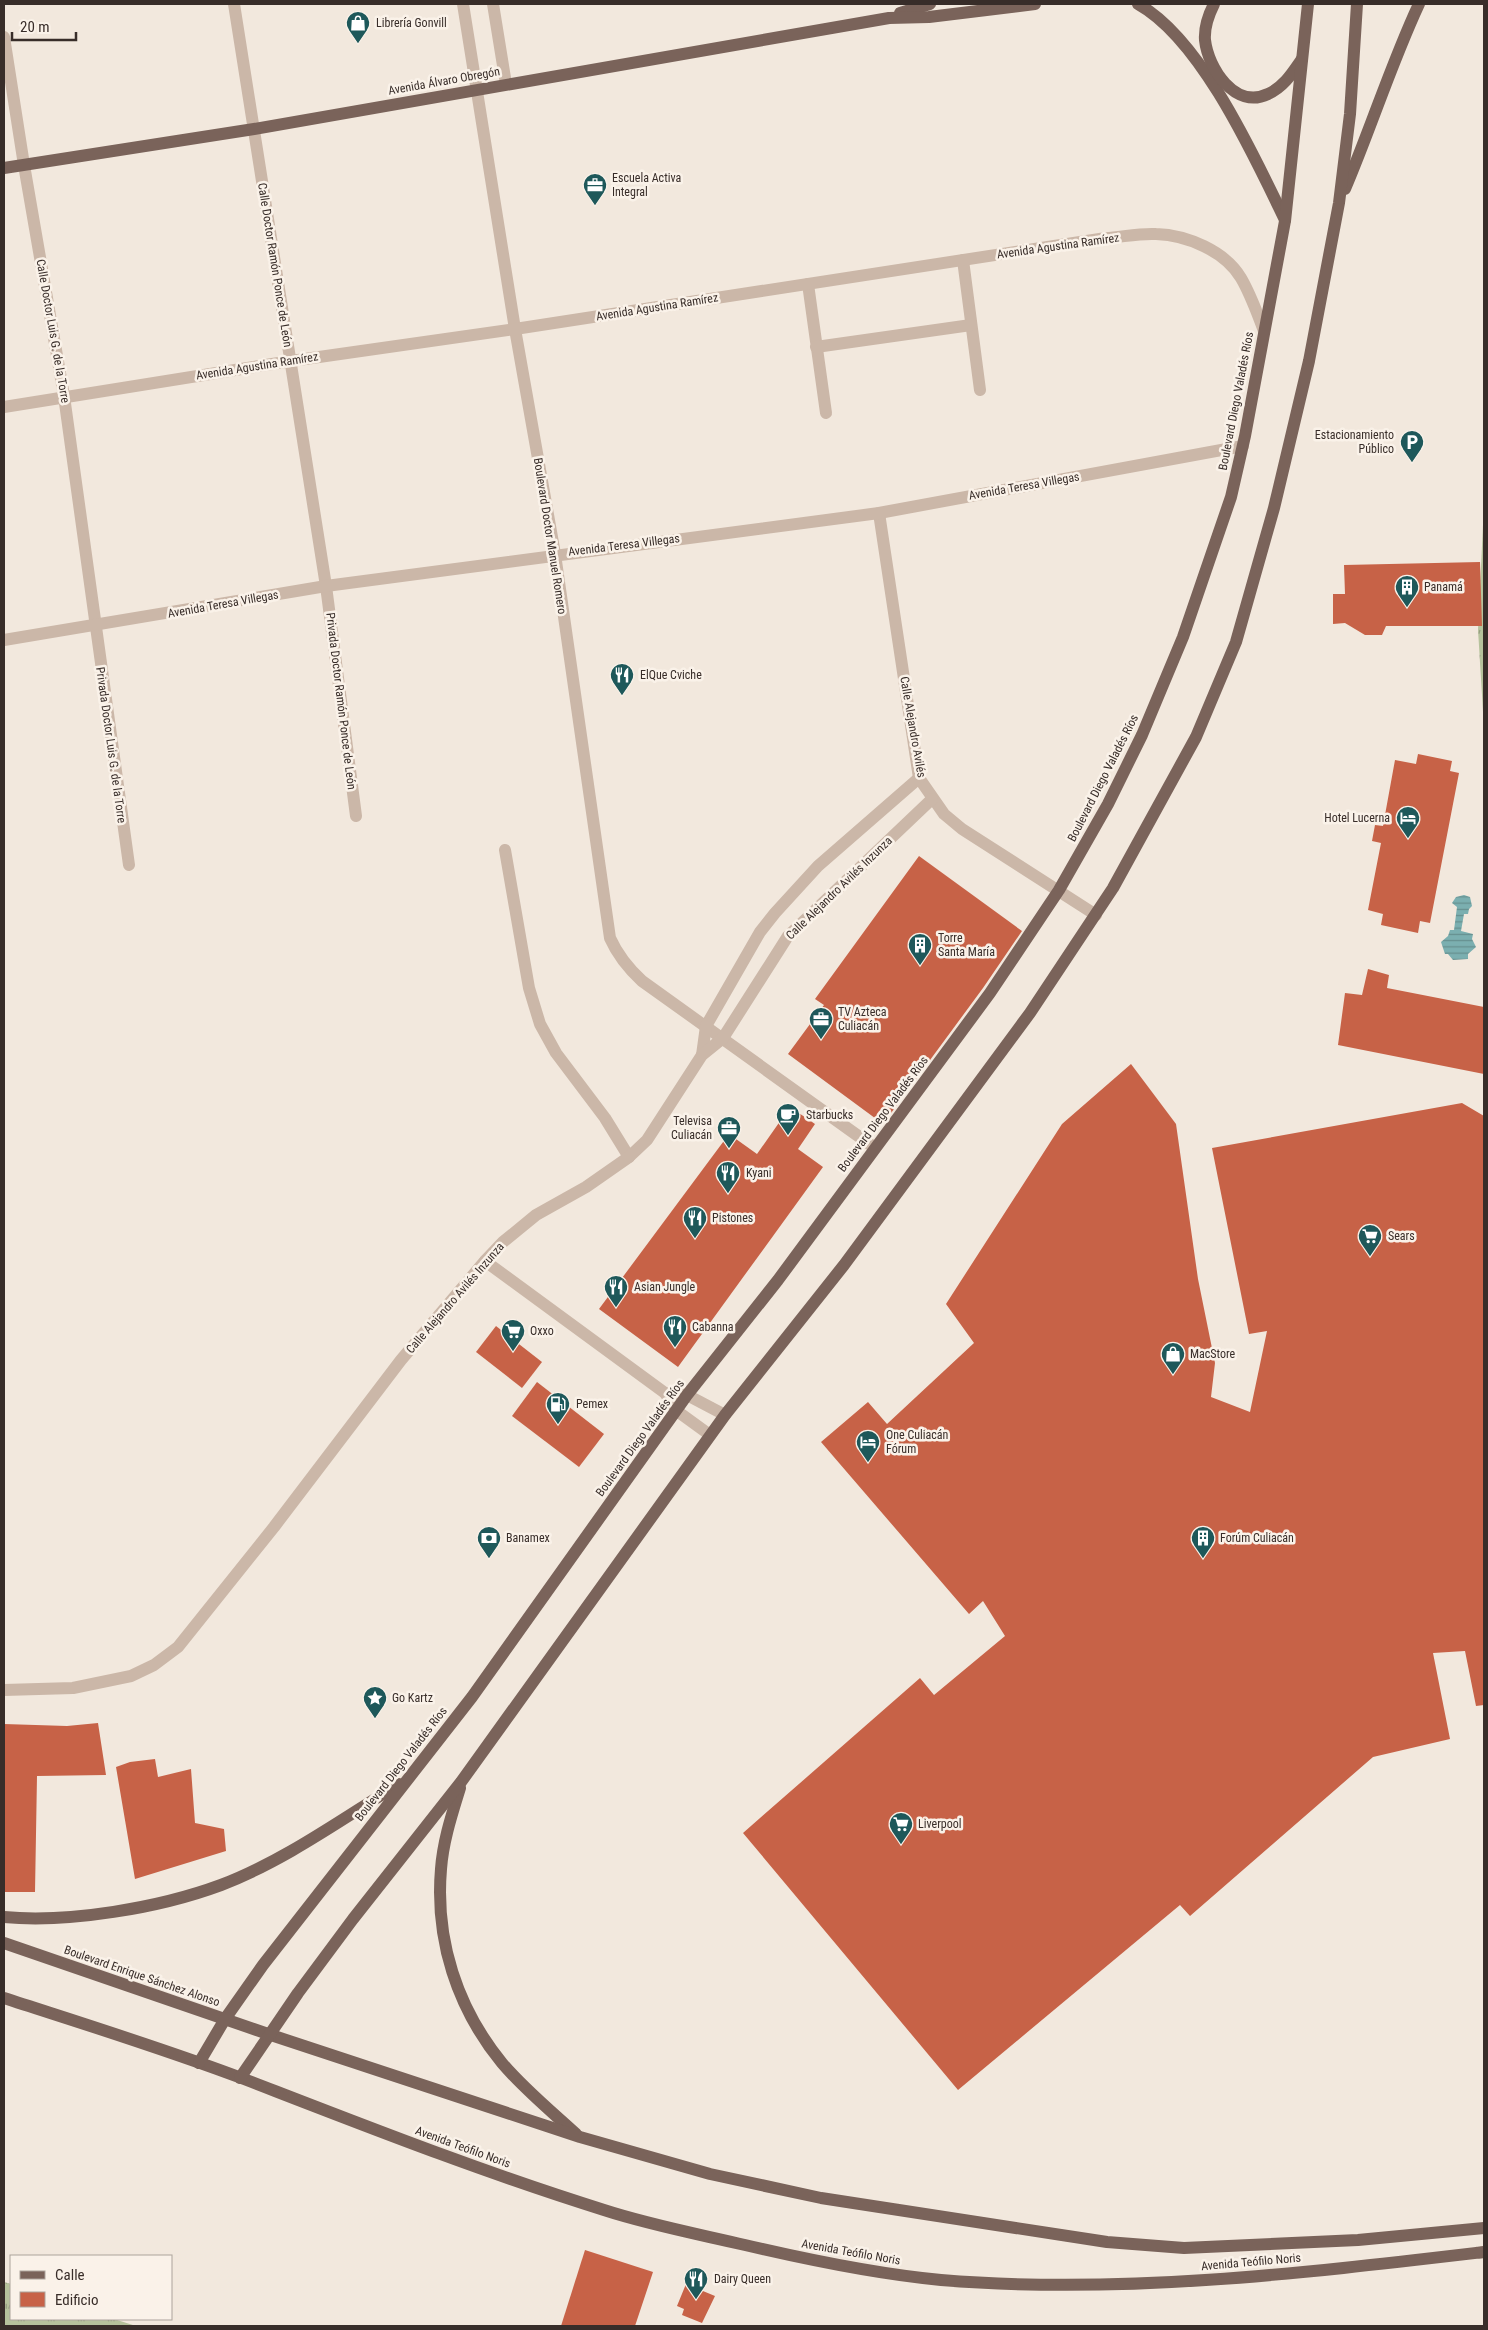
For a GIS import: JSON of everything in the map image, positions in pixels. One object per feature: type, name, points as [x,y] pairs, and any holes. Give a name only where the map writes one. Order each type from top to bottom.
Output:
[{"type":"main road","name":"Avenida Álvaro Obregón","points":[[889,18],[930,4]]},
{"type":"main road","name":"Avenida Álvaro Obregón","points":[[4,168],[254,129],[889,18],[946,15],[1035,4]]},
{"type":"main road","points":[[1138,4],[1160,18],[1180,38],[1255,156],[1285,221]]},
{"type":"main road","points":[[1214,4],[1206,20],[1205,40],[1209,56],[1214,70],[1237,93],[1246,97],[1266,96],[1286,81],[1304,57]]},
{"type":"main road","name":"Boulevard Diego Valadés Ríos","points":[[199,2063],[225,2019],[263,1965],[472,1697],[687,1395],[778,1280],[990,993],[1059,890],[1108,804],[1134,752],[1183,637],[1231,497],[1243,446],[1285,221],[1304,57],[1308,4]]},
{"type":"main road","points":[[4,1998],[240,2078],[298,1993],[353,1919],[461,1782],[710,1435],[844,1265],[1030,1013],[1096,914],[1150,824],[1196,737],[1236,642],[1290,443],[1325,284],[1339,203],[1350,114],[1357,4]]},
{"type":"main road","points":[[1339,203],[1368,134],[1387,77],[1419,4]]},
{"type":"main road","points":[[4,1917],[57,1917],[134,1908],[178,1899],[221,1885],[280,1855],[406,1780]]},
{"type":"main road","points":[[461,1782],[446,1838],[441,1868],[440,1906],[446,1954],[461,1997],[479,2032],[503,2063],[580,2137]]},
{"type":"main road","name":"Boulevard Enrique Sánchez Alonso","points":[[4,1943],[270,2035]]},
{"type":"main road","name":"Avenida Teófilo Noris","points":[[270,2035],[580,2137],[710,2174],[821,2198],[1107,2242],[1184,2248],[1330,2242],[1484,2228]]},
{"type":"main road","name":"Avenida Teófilo Noris","points":[[240,2078],[516,2182],[602,2209],[687,2233],[797,2257],[920,2278],[1019,2285],[1186,2281],[1484,2252]]},
{"type":"street","name":"Calle Doctor Ramón Ponce de León","points":[[234,4],[326,586]]},
{"type":"street","name":"Boulevard Doctor Manuel Romero","points":[[462,4],[515,329],[555,554],[610,938],[617,954],[642,981],[875,1148]]},
{"type":"street","points":[[493,4],[506,84]]},
{"type":"street","name":"Calle Doctor Luis G. de la Torre","points":[[4,37],[64,396],[94,626]]},
{"type":"street","name":"Avenida Agustina Ramírez","points":[[4,406],[1106,238],[1155,234],[1171,236],[1202,246],[1218,255],[1230,265],[1243,282],[1264,331]]},
{"type":"street","points":[[963,260],[980,390]]},
{"type":"street","points":[[808,284],[826,413]]},
{"type":"street","points":[[816,346],[971,325]]},
{"type":"street","name":"Avenida Teresa Villegas","points":[[4,640],[326,586],[555,554],[880,513],[1243,446]]},
{"type":"street","name":"Calle Alejandro Avilés","points":[[880,513],[919,778],[944,814],[962,829],[1096,914]]},
{"type":"street","name":"Privada Doctor Ramón Ponce de León","points":[[326,586],[356,816]]},
{"type":"street","name":"Privada Doctor Luis G. de la Torre","points":[[94,626],[129,865]]},
{"type":"street","name":"Calle Alejandro Avilés Inzunza","points":[[702,1055],[706,1026],[760,932],[774,913],[818,866],[919,778]]},
{"type":"street","name":"Calle Alejandro Avilés Inzunza","points":[[4,1690],[73,1688],[131,1676],[154,1666],[178,1647],[274,1527],[401,1360],[485,1261],[503,1242],[536,1215],[586,1187],[629,1157],[647,1140],[702,1055],[723,1038],[780,946],[793,931],[932,799]]},
{"type":"street","points":[[505,850],[529,988],[540,1024],[556,1053],[605,1118],[629,1157]]},
{"type":"street","points":[[485,1261],[665,1393],[677,1411],[710,1435]]},
{"type":"street","points":[[665,1393],[687,1395],[725,1415]]},
{"type":"green space","points":[[1484,504],[1484,728],[1478,630]]},
{"type":"green space","points":[[4,2282],[10,2284],[10,2320],[117,2320],[136,2326],[4,2326]]},
{"type":"water","points":[[1464,895],[1470,897],[1472,906],[1468,914],[1464,914],[1461,931],[1473,934],[1472,939],[1476,947],[1468,954],[1468,959],[1453,960],[1448,954],[1445,954],[1441,942],[1448,936],[1450,930],[1454,930],[1457,907],[1452,903],[1456,897]]},
{"type":"building","name":"Panamá","points":[[1480,562],[1482,626],[1386,626],[1382,635],[1365,635],[1345,623],[1333,624],[1333,594],[1345,594],[1344,565]]},
{"type":"building","points":[[1418,754],[1452,761],[1450,771],[1459,773],[1430,923],[1420,921],[1418,933],[1381,925],[1383,914],[1368,910],[1381,843],[1372,841],[1375,825],[1383,826],[1395,760],[1416,764]]},
{"type":"building","name":"Torre Santa María","points":[[919,856],[1022,931],[983,988],[883,1124],[788,1054],[824,1005],[815,999]]},
{"type":"building","points":[[1368,969],[1389,975],[1387,988],[1484,1007],[1484,1074],[1338,1045],[1345,993],[1362,995]]},
{"type":"building","name":"Forúm Culiacán","points":[[1131,1064],[1176,1124],[1198,1279],[1215,1363],[1211,1397],[1250,1412],[1267,1331],[1249,1334],[1212,1148],[1462,1103],[1484,1116],[1484,1705],[1476,1706],[1465,1651],[1433,1653],[1450,1739],[1373,1757],[1190,1916],[1180,1905],[958,2090],[743,1833],[920,1678],[934,1695],[1005,1636],[983,1601],[969,1614],[821,1442],[868,1402],[887,1424],[974,1343],[946,1304],[1062,1124]]},
{"type":"building","points":[[790,1107],[815,1124],[798,1149],[823,1167],[678,1367],[599,1309],[729,1134],[757,1154]]},
{"type":"building","points":[[496,1326],[542,1362],[522,1388],[476,1352]]},
{"type":"building","name":"Pemex","points":[[537,1382],[604,1434],[579,1467],[512,1416]]},
{"type":"building","points":[[98,1723],[106,1775],[37,1776],[35,1892],[4,1892],[4,1724],[67,1726]]},
{"type":"building","points":[[155,1759],[158,1777],[191,1769],[195,1823],[224,1829],[226,1851],[135,1879],[116,1767],[130,1762]]},
{"type":"building","points":[[585,2250],[653,2272],[635,2326],[561,2326]]},
{"type":"building","points":[[686,2284],[715,2296],[702,2323],[682,2315],[684,2309],[677,2306]]},
{"type":"place","name":"Librería Gonvill","points":[[358,44]]},
{"type":"place","name":"Escuela Activa Integral","points":[[595,206]]},
{"type":"place","name":"Estacionamiento Público","points":[[1412,463]]},
{"type":"place","name":"Panamá","points":[[1407,608]]},
{"type":"place","name":"ElQue Cviche","points":[[622,696]]},
{"type":"place","name":"Hotel Lucerna","points":[[1408,839]]},
{"type":"place","name":"Torre Santa María","points":[[920,966]]},
{"type":"place","name":"TV Azteca Culiacán","points":[[821,1040]]},
{"type":"place","name":"Starbucks","points":[[788,1136]]},
{"type":"place","name":"Televisa Culiacán","points":[[729,1149]]},
{"type":"place","name":"Kyani","points":[[728,1194]]},
{"type":"place","name":"Pistones","points":[[695,1239]]},
{"type":"place","name":"Sears","points":[[1370,1257]]},
{"type":"place","name":"Asian Jungle","points":[[616,1308]]},
{"type":"place","name":"Cabanna","points":[[675,1348]]},
{"type":"place","name":"Oxxo","points":[[513,1352]]},
{"type":"place","name":"MacStore","points":[[1173,1375]]},
{"type":"place","name":"Pemex","points":[[558,1425]]},
{"type":"place","name":"One Culiacán Fórum","points":[[868,1463]]},
{"type":"place","name":"Banamex","points":[[489,1559]]},
{"type":"place","name":"Forúm Culiacán","points":[[1203,1559]]},
{"type":"place","name":"Go Kartz","points":[[375,1719]]},
{"type":"place","name":"Liverpool","points":[[901,1845]]},
{"type":"place","name":"Dairy Queen","points":[[696,2300]]}]
